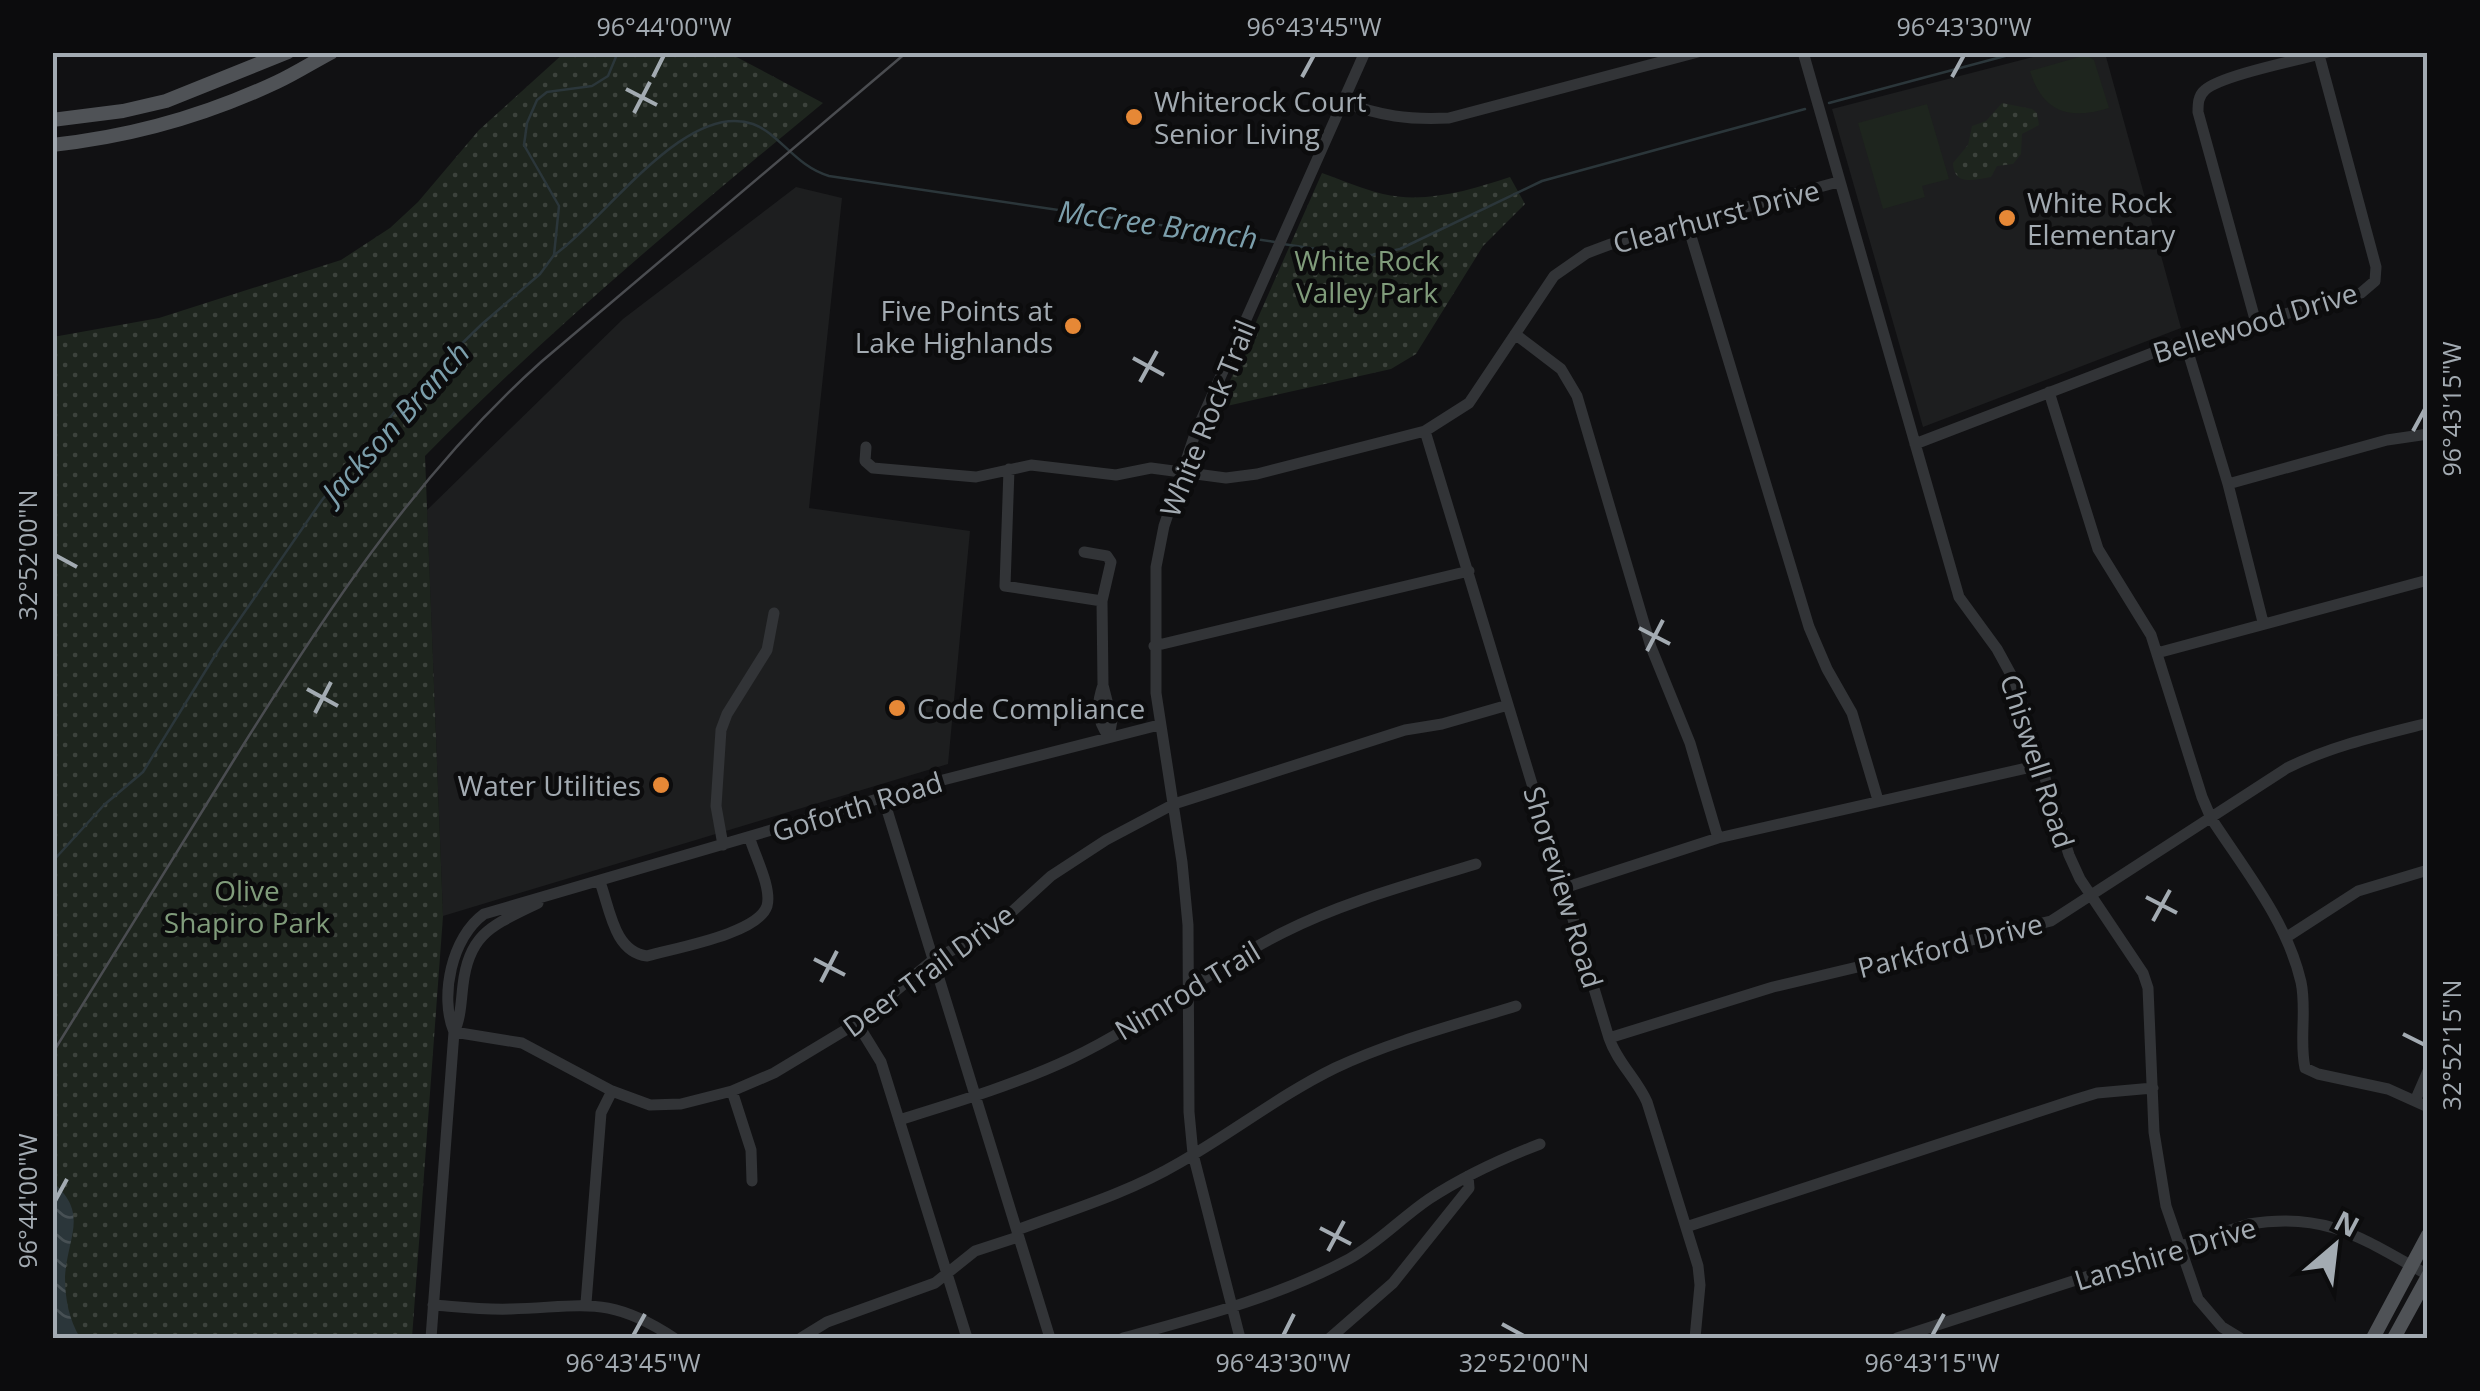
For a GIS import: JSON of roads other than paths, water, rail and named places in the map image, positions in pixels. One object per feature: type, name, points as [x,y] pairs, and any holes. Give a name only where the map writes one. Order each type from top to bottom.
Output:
[{"type":"main road","points":[[52,120],[166,101],[288,52]]},
{"type":"main road","points":[[52,145],[120,134],[208,110],[279,81],[323,54]]},
{"type":"main road","points":[[2373,1338],[2428,1236]]},
{"type":"main road","points":[[2394,1338],[2428,1276]]},
{"type":"street","name":"White Rock Trail","points":[[1240,1338],[1193,1154],[1189,1112],[1188,925],[1160,725],[1154,646],[1156,568],[1180,472],[1365,52]]},
{"type":"street","points":[[1342,102],[1381,116],[1408,120],[1449,118],[1698,52]]},
{"type":"street","name":"Chiswell Road","points":[[1803,52],[1958,597],[2007,664],[2069,855],[2092,898],[2134,957],[2148,988],[2157,1165],[2178,1247],[2198,1299],[2222,1326],[2240,1338]]},
{"type":"street","points":[[2256,324],[2198,102],[2202,92],[2219,82],[2324,54]]},
{"type":"street","name":"Bellewood Drive","points":[[1915,444],[2185,342],[2362,294],[2375,281],[2376,267],[2324,54]]},
{"type":"street","name":"Clearhurst Drive","points":[[866,447],[865,461],[873,468],[976,477],[1031,465],[1116,474],[1151,468],[1241,477],[1425,431],[1470,404],[1542,290],[1569,264],[1611,244],[1838,182]]},
{"type":"street","points":[[1687,223],[1808,627],[1852,713],[1878,800]]},
{"type":"street","points":[[1515,334],[1561,368],[1577,396],[1652,647],[1690,742],[1718,838]]},
{"type":"street","points":[[2185,342],[2228,484],[2263,622]]},
{"type":"street","points":[[2049,392],[2098,549],[2144,620],[2211,818],[2287,937],[2301,982],[2305,1068],[2360,1081],[2422,1104],[2428,1071]]},
{"type":"street","name":"Shoreview Road","points":[[1425,431],[1609,1038],[1647,1102],[1686,1227],[1700,1284],[1695,1338]]},
{"type":"street","points":[[2228,484],[2387,440],[2428,434]]},
{"type":"street","points":[[1009,469],[1005,586],[1102,601]]},
{"type":"street","points":[[1084,552],[1107,556],[1111,562],[1102,601],[1103,686],[1097,704],[1099,723],[1110,737]]},
{"type":"street","points":[[1154,646],[1468,571]]},
{"type":"street","points":[[2157,654],[2428,580]]},
{"type":"street","points":[[722,845],[716,806],[721,730],[767,650],[774,613]]},
{"type":"street","name":"Deer Trail Drive","points":[[454,1032],[522,1042],[612,1090],[650,1105],[664,1106],[732,1091],[774,1073],[857,1023],[933,960],[993,929],[1051,876],[1174,804],[1404,730],[1442,724],[1508,705]]},
{"type":"street","name":"Parkford Drive","points":[[1609,1038],[1773,987],[2032,927],[2092,898],[2268,778],[2310,757],[2428,723]]},
{"type":"street","name":"Goforth Road","points":[[431,1338],[454,1032],[449,1021],[452,966],[465,930],[484,914],[883,797],[1160,725]]},
{"type":"street","points":[[1564,888],[1718,838],[2040,765]]},
{"type":"street","points":[[883,797],[1050,1338]]},
{"type":"street","points":[[600,882],[621,943],[638,955],[648,956],[736,931],[757,920],[767,905],[750,838]]},
{"type":"street","name":"Nimrod Trail","points":[[899,1120],[1072,1058],[1204,976],[1330,912],[1476,864]]},
{"type":"street","points":[[2287,937],[2358,890],[2428,870]]},
{"type":"street","points":[[801,1338],[827,1322],[936,1282],[975,1251],[1142,1182],[1336,1068],[1405,1041],[1516,1006]]},
{"type":"street","points":[[857,1023],[881,1062],[967,1338]]},
{"type":"street","points":[[1686,1227],[2097,1093],[2153,1088]]},
{"type":"street","points":[[586,1303],[601,1114],[612,1090]]},
{"type":"street","points":[[732,1091],[752,1150],[752,1180]]},
{"type":"street","points":[[1127,1338],[1231,1308],[1325,1272],[1468,1176],[1540,1144]]},
{"type":"street","points":[[1330,1338],[1394,1283],[1469,1188],[1468,1176]]},
{"type":"street","name":"Lanshire Drive","points":[[1898,1338],[2249,1224],[2304,1220],[2344,1230],[2428,1276]]},
{"type":"street","points":[[434,1305],[513,1309],[586,1303],[631,1314],[674,1338]]},
{"type":"water","points":[[52,1182],[64,1193],[73,1215],[65,1285],[70,1316],[80,1338],[53,1338]]},
{"type":"waterway","name":"Jackson Branch","points":[[52,862],[104,805],[143,772],[219,649],[322,500],[377,433],[408,396],[540,274],[554,255],[559,206],[524,145],[527,123],[537,100],[547,92],[592,86],[608,76],[618,52]]},
{"type":"waterway","name":"McCree Branch","points":[[1829,103],[2020,52]]},
{"type":"waterway","name":"McCree Branch","points":[[1283,244],[1372,255],[1400,249],[1542,181],[1805,109]]},
{"type":"waterway","name":"McCree Branch","points":[[554,255],[673,146],[700,130],[727,121],[763,129],[807,165],[829,176],[1275,242]]},
{"type":"tram line","points":[[52,1054],[300,655],[372,551],[451,453],[541,362],[907,52]]},
{"type":"place","name":"Whiterock Court Senior Living","points":[[1134,117]]},
{"type":"place","name":"White Rock Elementary","points":[[2007,218]]},
{"type":"place","name":"Five Points at Lake Highlands","points":[[1073,326]]},
{"type":"place","name":"Code Compliance","points":[[897,708]]},
{"type":"place","name":"Water Utilities","points":[[661,785]]},
{"type":"park label","name":"White Rock Valley Park","points":[[1367,276]]},
{"type":"park label","name":"Olive Shapiro Park","points":[[247,906]]}]
